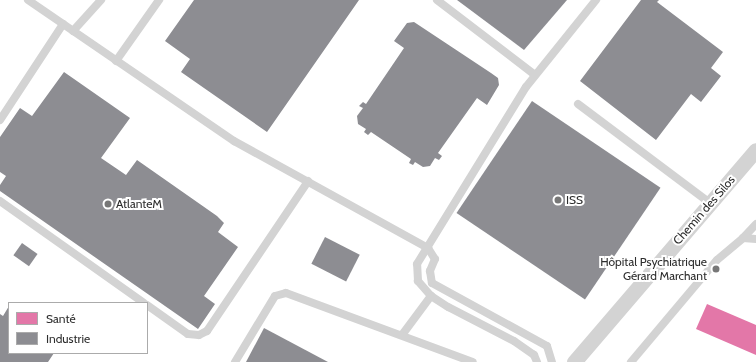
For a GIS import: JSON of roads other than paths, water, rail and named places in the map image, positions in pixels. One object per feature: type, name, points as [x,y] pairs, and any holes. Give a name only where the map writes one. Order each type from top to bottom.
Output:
[{"type":"street","name":"Chemin des Silos","points":[[574,362],[756,150]]},
{"type":"lane","points":[[28,0],[234,141],[428,248],[435,259],[430,271],[432,283],[548,346],[552,362]]},
{"type":"lane","points":[[73,31],[101,0]]},
{"type":"lane","points":[[116,61],[159,0]]},
{"type":"lane","points":[[437,0],[535,75]]},
{"type":"lane","points":[[537,362],[534,355],[514,341],[448,307],[431,296],[418,281],[417,264],[535,75],[596,0]]},
{"type":"lane","points":[[0,120],[63,24]]},
{"type":"lane","points":[[578,104],[710,203]]},
{"type":"lane","points":[[148,306],[188,334],[199,335],[207,331],[308,182]]},
{"type":"lane","points":[[0,201],[143,302]]},
{"type":"lane","points":[[631,362],[717,260],[744,238],[756,224]]},
{"type":"lane","points":[[744,238],[756,239]]},
{"type":"lane","points":[[235,362],[275,296],[280,293],[294,295],[473,362]]},
{"type":"lane","points":[[402,336],[431,296]]},
{"type":"place","name":"ISS","points":[[558,200]]},
{"type":"place","name":"AtlanteM","points":[[108,204]]},
{"type":"place","name":"Hôpital Psychiatrique Gérard Marchant","points":[[716,269]]}]
